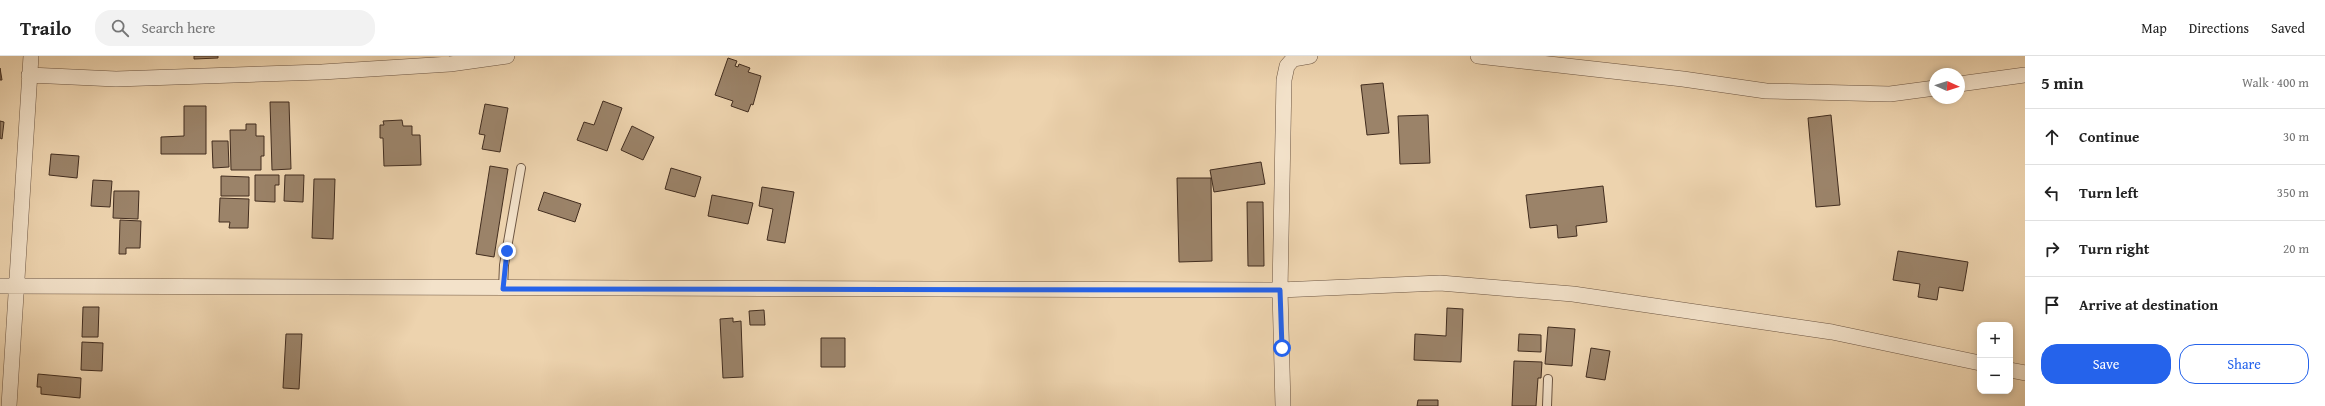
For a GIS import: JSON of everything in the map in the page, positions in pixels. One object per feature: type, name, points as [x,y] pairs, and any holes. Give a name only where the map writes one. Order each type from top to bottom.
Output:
[{"type":"street","points":[[9,406],[31,56]]},
{"type":"street","points":[[29,75],[116,79],[322,72],[450,64],[507,56]]},
{"type":"street","points":[[1283,406],[1280,290],[1284,80],[1287,57],[1310,56]]},
{"type":"street","points":[[1478,56],[1683,79],[1766,91],[1890,94],[1929,89]]},
{"type":"street","points":[[1965,83],[2025,75]]},
{"type":"street","points":[[0,286],[503,289],[1280,290],[1440,283],[1573,294],[1832,332],[1977,362]]},
{"type":"street","points":[[2013,371],[2025,373]]},
{"type":"lane","points":[[503,289],[504,265],[521,168]]},
{"type":"lane","points":[[1547,406],[1548,379]]},
{"type":"building","points":[[194,56],[218,56],[218,58],[194,59]]},
{"type":"building","points":[[728,58],[737,61],[735,66],[738,67],[739,64],[750,68],[748,72],[761,76],[753,105],[751,104],[748,112],[731,106],[733,101],[715,95]]},
{"type":"building","points":[[0,68],[2,80],[0,80]]},
{"type":"building","points":[[1383,83],[1389,133],[1367,135],[1361,85]]},
{"type":"building","points":[[603,101],[622,108],[607,151],[577,140],[584,122],[594,125]]},
{"type":"building","points":[[270,102],[289,102],[291,169],[272,170]]},
{"type":"building","points":[[485,104],[508,108],[500,152],[482,149],[485,135],[479,134]]},
{"type":"building","points":[[184,106],[206,106],[206,154],[161,154],[161,137],[184,136]]},
{"type":"building","points":[[1428,115],[1430,163],[1400,164],[1398,116]]},
{"type":"building","points":[[1831,115],[1840,205],[1816,207],[1808,118]]},
{"type":"building","points":[[402,120],[403,126],[412,126],[412,135],[420,135],[421,165],[384,166],[383,138],[380,138],[380,125],[384,125],[383,121]]},
{"type":"building","points":[[0,121],[4,122],[2,139],[0,138]]},
{"type":"building","points":[[246,124],[256,124],[256,136],[264,136],[264,156],[261,156],[261,170],[231,170],[230,130],[246,130]]},
{"type":"building","points":[[632,126],[654,137],[643,160],[621,150]]},
{"type":"building","points":[[212,141],[228,141],[229,167],[213,168]]},
{"type":"building","points":[[51,154],[79,156],[77,178],[49,175]]},
{"type":"building","points":[[1261,162],[1265,184],[1214,192],[1210,170]]},
{"type":"building","points":[[490,166],[508,169],[494,257],[476,254]]},
{"type":"building","points":[[671,168],[701,177],[695,197],[665,189]]},
{"type":"building","points":[[255,175],[279,175],[279,185],[275,185],[275,202],[255,201]]},
{"type":"building","points":[[285,175],[304,175],[303,202],[284,201]]},
{"type":"building","points":[[221,176],[249,177],[249,196],[221,196]]},
{"type":"building","points":[[1177,178],[1211,178],[1212,261],[1179,262]]},
{"type":"building","points":[[314,179],[335,179],[333,239],[312,238]]},
{"type":"building","points":[[93,180],[112,181],[110,207],[91,206]]},
{"type":"building","points":[[1603,186],[1607,222],[1576,226],[1577,236],[1558,238],[1557,225],[1530,228],[1526,195]]},
{"type":"building","points":[[762,187],[794,192],[785,243],[767,240],[773,209],[759,206]]},
{"type":"building","points":[[114,191],[139,191],[138,219],[113,218]]},
{"type":"building","points":[[544,192],[581,204],[575,222],[538,210]]},
{"type":"building","points":[[712,195],[753,203],[748,224],[708,216]]},
{"type":"building","points":[[220,198],[249,199],[248,228],[229,228],[230,222],[219,222]]},
{"type":"building","points":[[1247,202],[1263,202],[1264,266],[1248,266]]},
{"type":"building","points":[[120,220],[141,221],[140,248],[126,248],[126,254],[119,254]]},
{"type":"building","points":[[1898,251],[1968,262],[1963,291],[1939,287],[1937,300],[1918,297],[1920,284],[1893,280]]},
{"type":"building","points":[[83,307],[99,307],[98,337],[82,337]]},
{"type":"building","points":[[1447,308],[1463,309],[1461,362],[1414,360],[1415,334],[1446,336]]},
{"type":"building","points":[[764,310],[765,325],[750,325],[749,311]]},
{"type":"building","points":[[733,318],[733,322],[741,321],[743,377],[723,378],[720,319]]},
{"type":"building","points":[[1548,327],[1575,329],[1572,366],[1545,364]]},
{"type":"building","points":[[286,334],[302,334],[299,389],[283,388]]},
{"type":"building","points":[[1519,334],[1541,335],[1541,352],[1518,351]]},
{"type":"building","points":[[821,338],[845,338],[845,367],[821,367]]},
{"type":"building","points":[[82,342],[103,343],[102,371],[81,370]]},
{"type":"building","points":[[1591,348],[1610,351],[1605,380],[1586,377]]},
{"type":"building","points":[[1514,361],[1542,362],[1541,378],[1538,378],[1536,406],[1512,406]]},
{"type":"building","points":[[38,374],[81,378],[80,398],[41,394],[41,387],[37,387]]},
{"type":"building","points":[[1418,400],[1438,400],[1438,406],[1417,406]]},
{"type":"route","points":[[507,251],[504,265],[503,289],[840,288],[1280,290],[1282,348]]}]
